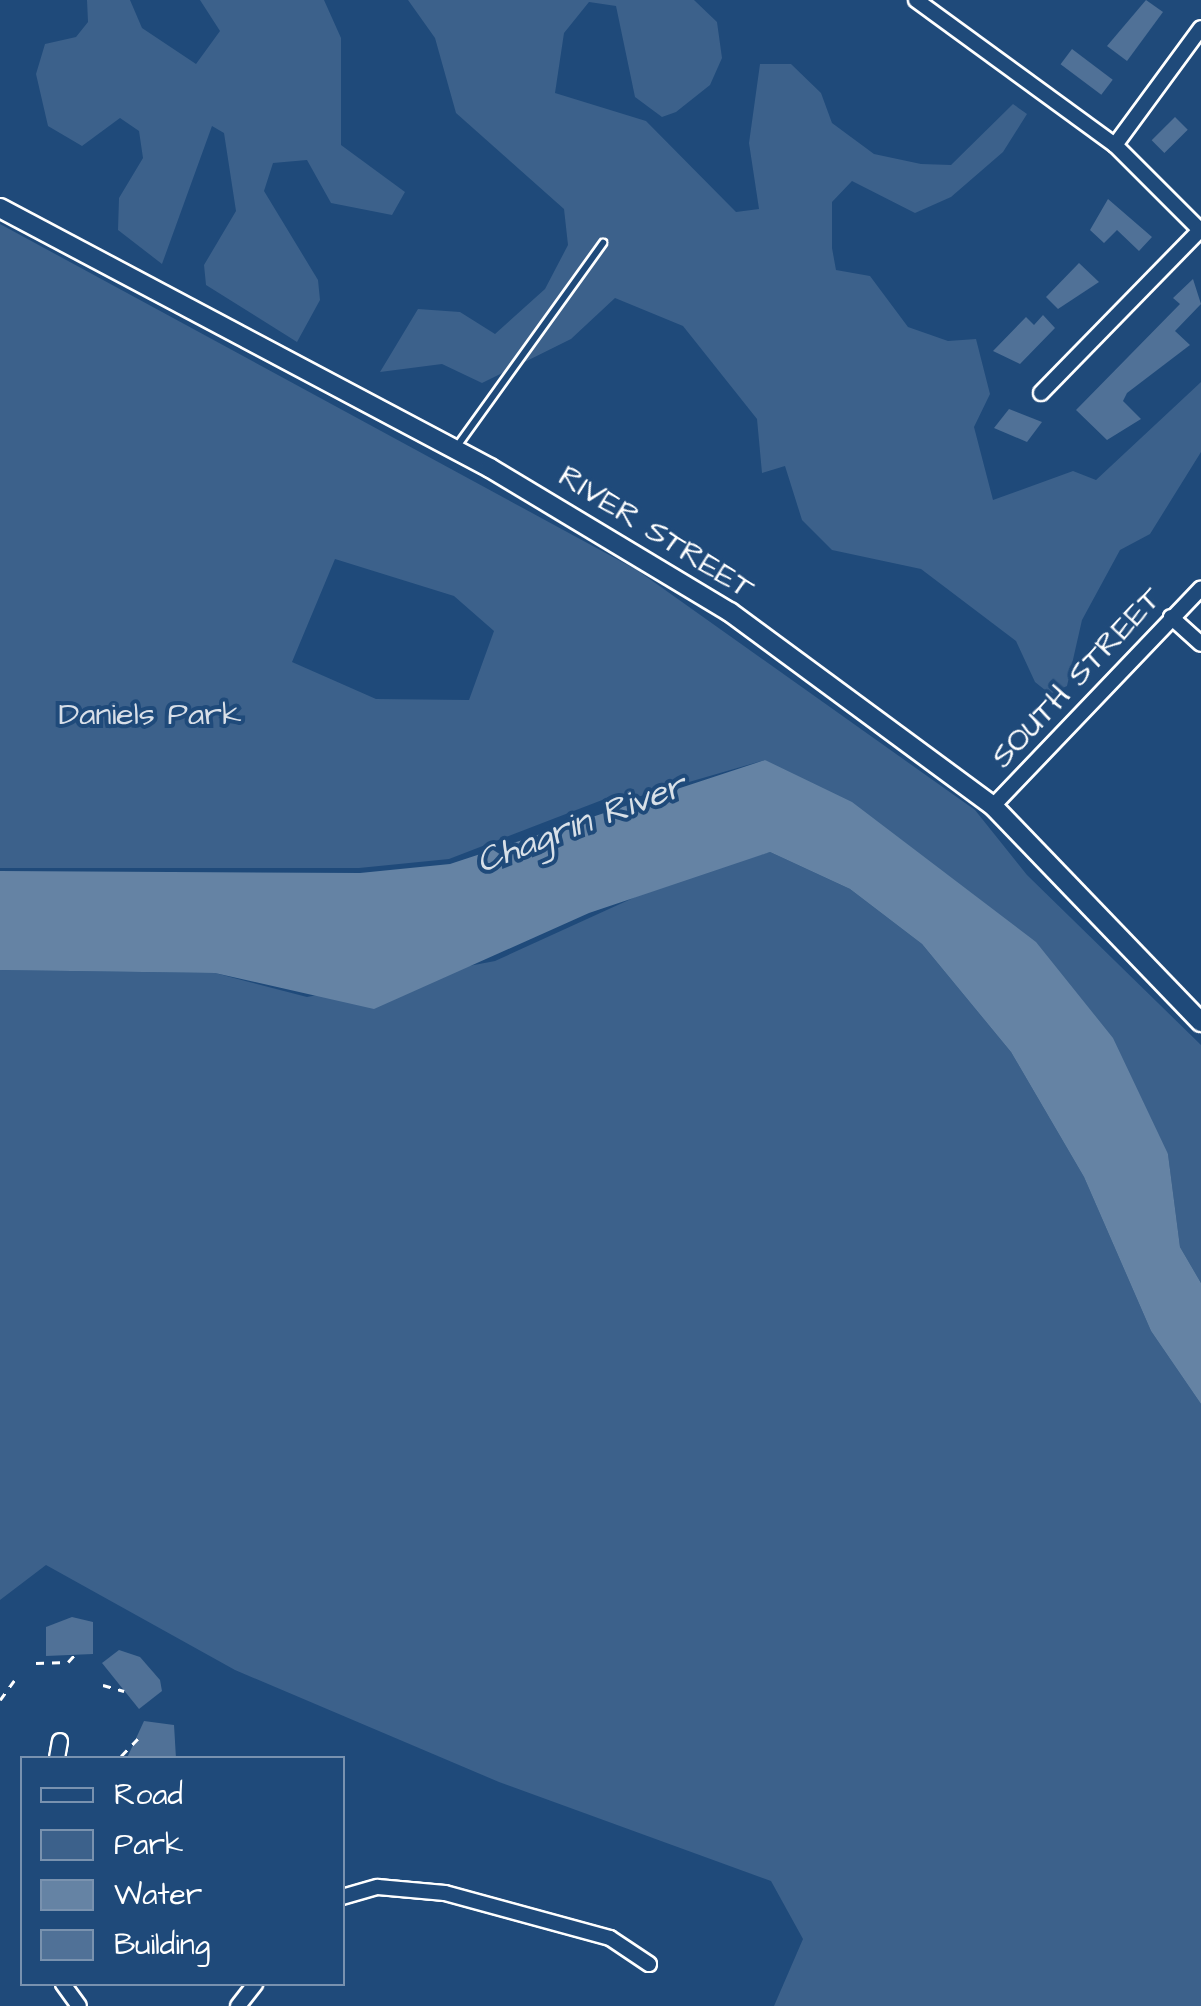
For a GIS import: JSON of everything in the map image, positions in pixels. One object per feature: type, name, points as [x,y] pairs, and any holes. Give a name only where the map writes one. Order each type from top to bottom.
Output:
[{"type":"main road","name":"RIVER STREET","points":[[0,208],[454,450],[730,612],[993,806],[1201,1022]]},
{"type":"street","points":[[916,0],[1115,145],[1200,230],[1040,393]]},
{"type":"street","points":[[1115,145],[1201,28]]},
{"type":"street","name":"SOUTH STREET","points":[[993,806],[1201,588]]},
{"type":"street","points":[[1171,617],[1201,644]]},
{"type":"street","points":[[57,1756],[60,1741]]},
{"type":"street","points":[[345,1897],[378,1887],[445,1893],[610,1938],[649,1964]]},
{"type":"street","points":[[238,2006],[253,1986]]},
{"type":"lane","points":[[454,450],[603,243]]},
{"type":"path","points":[[36,1663],[68,1662],[78,1651]]},
{"type":"path","points":[[0,1700],[14,1681]]},
{"type":"path","points":[[104,1685],[124,1691]]},
{"type":"path","points":[[121,1756],[142,1734]]},
{"type":"green space","points":[[87,0],[130,0],[142,28],[196,64],[220,31],[200,0],[324,0],[341,38],[341,145],[405,192],[392,215],[331,203],[307,160],[273,163],[264,191],[318,280],[320,300],[297,342],[206,285],[204,265],[236,211],[224,133],[212,126],[162,264],[118,230],[119,198],[143,158],[139,131],[120,118],[82,146],[48,126],[36,74],[45,44],[76,37],[88,22]]},
{"type":"green space","points":[[408,0],[694,0],[717,22],[722,58],[710,85],[676,112],[662,117],[635,97],[616,6],[589,2],[564,33],[555,93],[646,121],[736,212],[759,209],[749,143],[760,64],[791,64],[821,93],[832,123],[874,154],[921,164],[951,165],[1013,104],[1027,114],[1003,152],[951,197],[915,213],[852,181],[832,202],[832,248],[836,270],[870,276],[908,327],[948,341],[976,339],[990,394],[974,427],[993,500],[1073,471],[1096,480],[1201,382],[1201,452],[1150,534],[1120,550],[1082,620],[1067,686],[1050,694],[1035,682],[1016,641],[921,569],[832,550],[802,520],[785,466],[762,473],[757,419],[683,326],[615,298],[571,339],[482,383],[442,364],[380,372],[418,309],[460,312],[495,334],[545,289],[568,245],[564,209],[456,113],[435,38]]},
{"type":"green space","name":"Daniels Park","points":[[0,224],[637,570],[975,810],[1027,875],[1201,1045],[1201,1283],[1180,1247],[1168,1154],[765,760],[613,804],[610,797],[449,859],[359,868],[0,868]],"holes":[[[335,559],[454,596],[494,631],[469,700],[376,699],[292,662]]]},
{"type":"green space","points":[[770,852],[850,889],[922,944],[1011,1052],[1084,1177],[1151,1331],[1201,1404],[1201,2006],[774,2006],[803,1939],[771,1881],[499,1782],[235,1670],[46,1565],[0,1600],[0,970],[215,973],[307,997],[495,961],[677,878]]},
{"type":"water","name":"Chagrin River","points":[[765,760],[852,802],[1036,942],[1113,1038],[1168,1154],[1180,1247],[1201,1283],[1201,1404],[1151,1331],[1084,1177],[1011,1052],[922,944],[850,889],[770,852],[589,913],[374,1009],[215,973],[0,970],[0,871],[360,873],[450,864]]},
{"type":"building","points":[[1146,0],[1163,12],[1127,61],[1107,46]]},
{"type":"building","points":[[1072,49],[1113,80],[1101,95],[1061,64]]},
{"type":"building","points":[[1175,117],[1188,130],[1164,153],[1152,140]]},
{"type":"building","points":[[1108,199],[1152,237],[1139,251],[1117,230],[1104,243],[1090,230]]},
{"type":"building","points":[[1079,263],[1099,282],[1058,309],[1046,297]]},
{"type":"building","points":[[1193,279],[1201,304],[1175,331],[1190,345],[1127,393],[1123,401],[1141,419],[1107,440],[1076,410],[1180,304],[1173,298]]},
{"type":"building","points":[[1043,315],[1055,328],[1020,364],[993,351],[1026,317],[1034,325]]},
{"type":"building","points":[[1009,409],[1042,422],[1027,442],[994,428]]},
{"type":"building","points":[[72,1617],[93,1622],[93,1654],[46,1656],[46,1627]]},
{"type":"building","points":[[119,1650],[140,1657],[160,1680],[162,1691],[139,1709],[102,1663]]},
{"type":"building","points":[[144,1721],[174,1725],[176,1756],[128,1756]]}]
